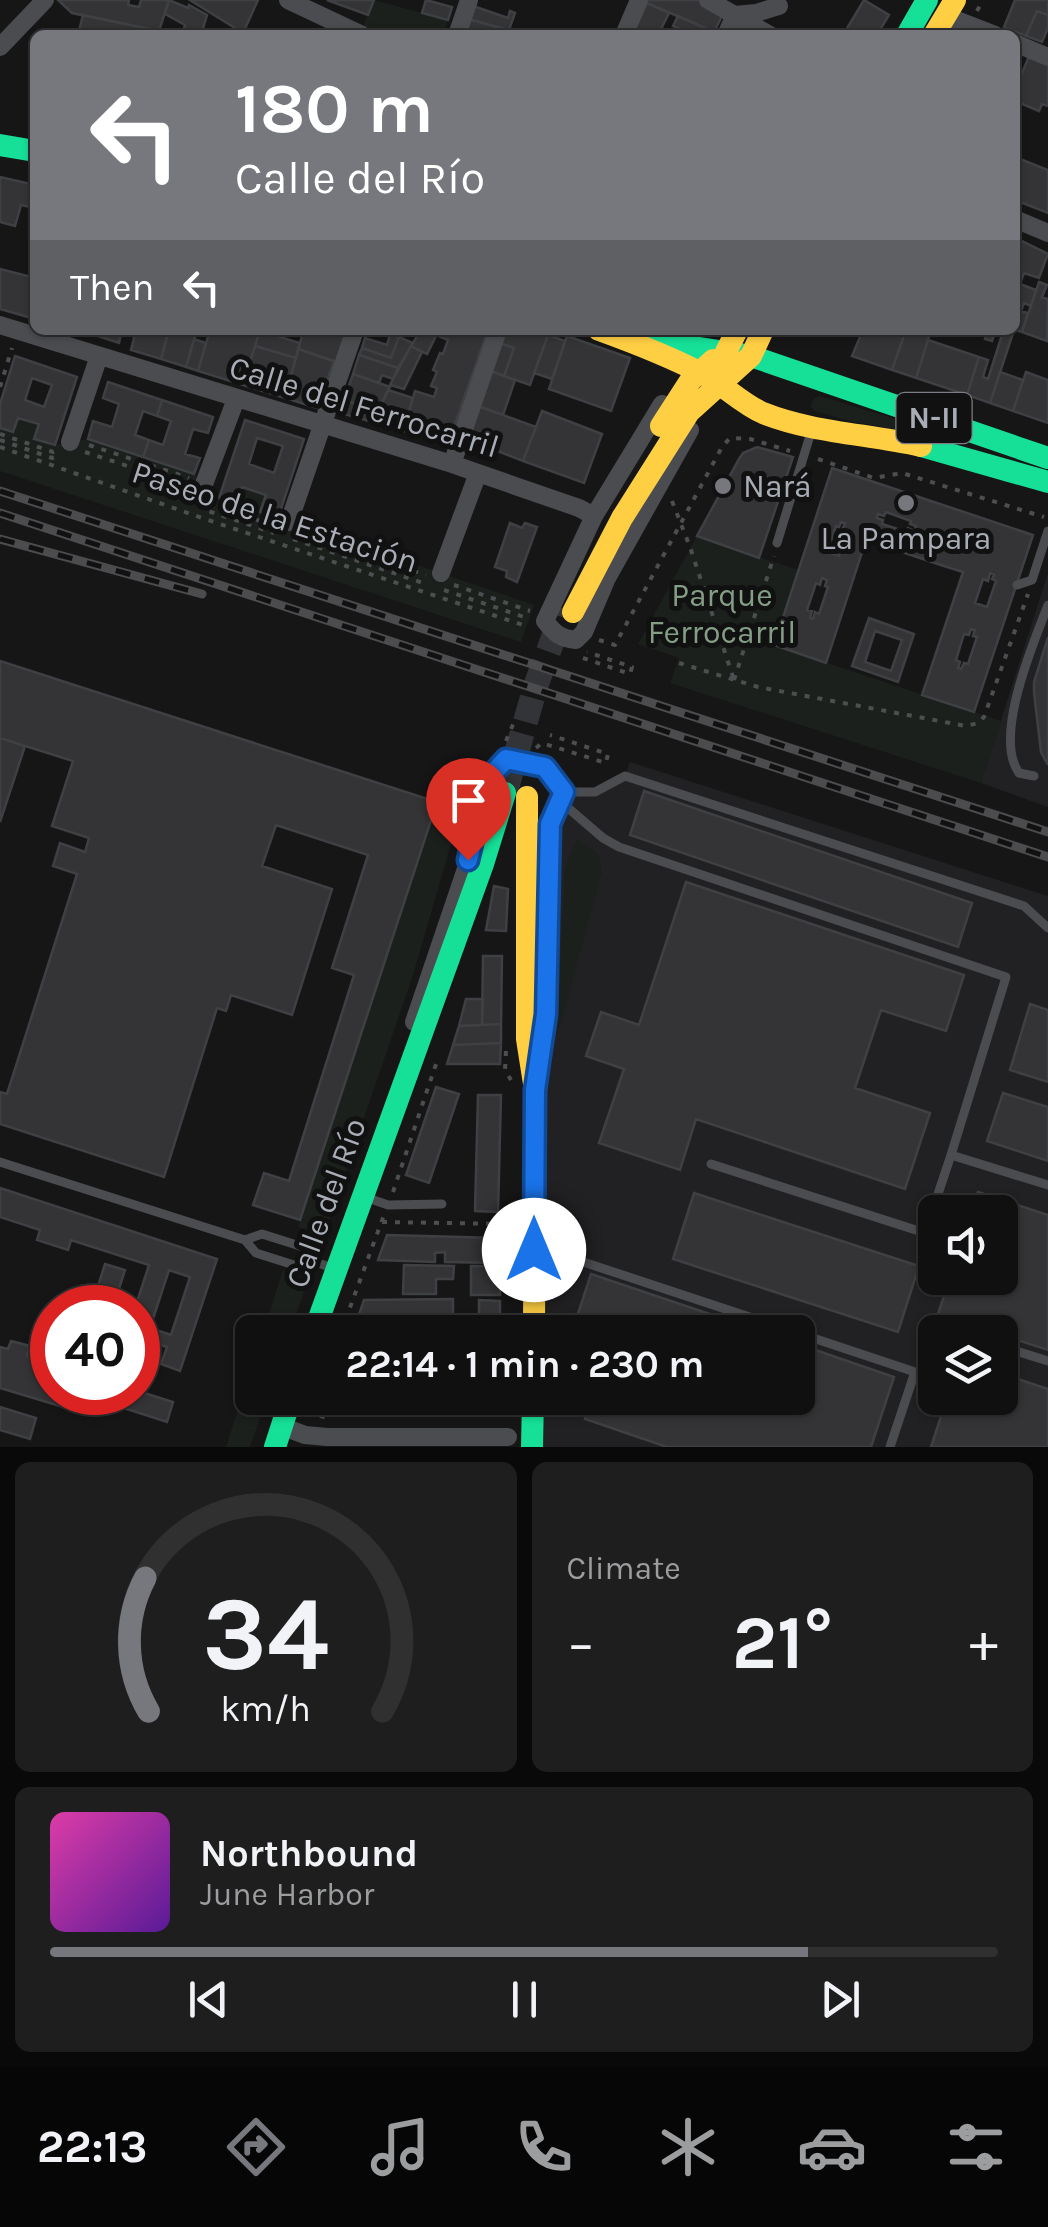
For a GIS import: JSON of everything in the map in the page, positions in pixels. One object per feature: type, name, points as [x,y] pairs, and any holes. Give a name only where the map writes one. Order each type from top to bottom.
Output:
[{"type":"street","points":[[0,47],[45,0]]},
{"type":"street","points":[[288,0],[351,30]]},
{"type":"street","points":[[459,30],[469,0]]},
{"type":"street","points":[[626,30],[639,0]]},
{"type":"street","points":[[708,0],[762,30]]},
{"type":"street","points":[[910,30],[927,0]]},
{"type":"street","points":[[735,16],[780,3]]},
{"type":"street","points":[[773,30],[780,3]]},
{"type":"street","points":[[728,30],[735,16]]},
{"type":"street","points":[[945,17],[981,30]]},
{"type":"street","points":[[1020,45],[1048,57]]},
{"type":"street","points":[[0,145],[30,151]]},
{"type":"street","points":[[0,161],[30,166]]},
{"type":"street","points":[[1020,221],[1048,233]]},
{"type":"street","name":"Calle del Ferrocarril","points":[[31,335],[452,464],[594,516]]},
{"type":"street","points":[[290,522],[353,335]]},
{"type":"street","points":[[452,464],[496,335]]},
{"type":"street","name":"N-II","points":[[653,335],[694,368],[705,398],[761,412],[807,411]]},
{"type":"street","points":[[726,352],[694,368],[660,406],[594,516],[545,621],[562,638],[576,640],[584,632],[607,578],[674,460],[734,335]]},
{"type":"street","points":[[694,368],[606,523],[569,610],[622,518],[705,398],[751,356],[761,335]]},
{"type":"street","name":"N-II","points":[[595,336],[665,355],[694,368]]},
{"type":"street","name":"N-II","points":[[726,352],[751,356],[864,393],[1048,458]]},
{"type":"street","points":[[74,448],[99,356]]},
{"type":"street","points":[[694,368],[705,398]]},
{"type":"street","name":"N-II","points":[[807,411],[815,389],[864,393]]},
{"type":"street","points":[[198,488],[236,399]]},
{"type":"street","name":"N-II","points":[[807,411],[814,418],[856,435],[923,446],[1048,482]]},
{"type":"street","points":[[441,573],[478,473]]},
{"type":"street","name":"Calle del Río","points":[[398,1095],[416,1014],[468,860],[487,780],[506,759],[528,762],[545,767],[562,797]]},
{"type":"street","name":"Calle del Río","points":[[320,1315],[477,882],[516,795],[528,1039],[535,1090]]},
{"type":"street","points":[[534,1315],[535,1090],[546,1014],[550,824],[562,797]]},
{"type":"street","points":[[529,1415],[532,1447]]},
{"type":"street","points":[[532,1415],[542,1447]]},
{"type":"street","points":[[278,1437],[508,1437]]},
{"type":"lane","points":[[778,544],[804,455],[807,411]]},
{"type":"lane","points":[[1016,585],[1032,580],[1048,531]]},
{"type":"lane","points":[[1034,776],[1019,773],[1012,763],[1009,740],[1012,716],[1048,606]]},
{"type":"lane","points":[[562,797],[595,792],[625,776],[1024,906],[1048,928]]},
{"type":"lane","points":[[562,797],[603,838],[620,848],[1006,977],[925,1233],[711,1164]]},
{"type":"lane","points":[[952,1155],[1048,1185]]},
{"type":"lane","points":[[0,1162],[245,1240],[256,1253],[286,1263],[298,1266],[307,1259]]},
{"type":"lane","points":[[363,1196],[388,1205],[442,1204]]},
{"type":"lane","points":[[245,1240],[262,1234],[303,1247],[307,1259]]},
{"type":"lane","points":[[534,1250],[556,1252],[743,1315]]},
{"type":"lane","points":[[307,1259],[336,1269]]},
{"type":"lane","points":[[815,1339],[914,1372],[890,1447]]},
{"type":"lane","points":[[1018,1352],[1048,1361]]},
{"type":"path","points":[[0,387],[8,328]]},
{"type":"path","points":[[594,639],[615,645],[730,438],[750,439],[874,478],[902,473],[1048,518]]},
{"type":"path","points":[[0,441],[53,452],[74,448],[198,488],[216,505],[513,605],[534,613],[534,620],[208,511],[198,488]]},
{"type":"path","name":"Paseo de la Estación","points":[[0,441],[205,519],[536,628],[534,620]]},
{"type":"path","points":[[672,500],[734,680]]},
{"type":"path","points":[[734,680],[778,544]]},
{"type":"path","points":[[679,663],[758,688],[966,726],[984,717],[1032,580]]},
{"type":"path","points":[[578,653],[632,666],[630,674],[578,653]]},
{"type":"path","points":[[503,747],[514,722]]},
{"type":"path","points":[[542,743],[606,763],[608,754],[550,735]]},
{"type":"path","points":[[382,1222],[511,1224]]},
{"type":"shaded area","points":[[1048,573],[1048,807],[981,783]]},
{"type":"shaded area","points":[[630,762],[1048,896],[1048,1447],[542,1447],[536,1415],[815,1415],[815,1315],[535,1315],[550,824],[564,792],[595,792],[625,776]]},
{"type":"green space","points":[[374,0],[448,20],[445,30],[373,30],[363,26]]},
{"type":"green space","points":[[820,396],[977,444],[853,422],[815,411],[812,403]]},
{"type":"green space","points":[[18,418],[39,424],[35,439],[55,445],[88,439],[194,474],[219,498],[236,504],[242,487],[266,495],[261,512],[534,605],[521,642],[0,471],[0,428],[13,432]]},
{"type":"green space","name":"Parque Ferrocarril","points":[[697,536],[798,570],[774,645],[1001,721],[981,783],[670,683],[679,658],[638,644]]},
{"type":"green space","points":[[431,817],[457,824],[413,975],[324,1235],[298,1227]]},
{"type":"green space","points":[[577,839],[598,854],[602,872],[557,1038],[565,868]]},
{"type":"green space","points":[[283,1270],[306,1286],[296,1315],[268,1315]]},
{"type":"green space","points":[[236,1415],[261,1415],[250,1447],[226,1447]]},
{"type":"building","points":[[58,0],[129,0],[128,5],[139,7],[141,0],[169,0],[159,30],[72,13]]},
{"type":"building","points":[[169,0],[207,15],[202,30],[184,30],[185,25],[165,14]]},
{"type":"building","points":[[190,0],[258,0],[244,30]]},
{"type":"building","points":[[327,0],[374,0],[368,15]]},
{"type":"building","points":[[426,0],[452,7],[448,20],[422,13]]},
{"type":"building","points":[[700,0],[724,12],[715,30],[709,30],[647,3]]},
{"type":"building","points":[[864,0],[889,15],[880,30],[846,30]]},
{"type":"building","points":[[1015,0],[1048,0],[1048,15],[1037,11],[1026,36],[1020,30],[1004,27]]},
{"type":"building","points":[[647,3],[669,13],[660,30],[635,29]]},
{"type":"building","points":[[473,6],[508,18],[510,11],[515,13],[509,30],[468,19]]},
{"type":"building","points":[[1037,11],[1048,15],[1042,42],[1026,36]]},
{"type":"building","points":[[83,15],[154,30],[79,30]]},
{"type":"building","points":[[678,16],[710,30],[684,30],[673,26]]},
{"type":"building","points":[[468,19],[507,30],[464,30]]},
{"type":"building","points":[[1030,54],[1048,62],[1048,106],[1042,104],[1039,111],[1020,103],[1020,78]]},
{"type":"building","points":[[1020,159],[1048,170],[1048,213],[1020,202]]},
{"type":"building","points":[[0,177],[30,184],[30,207],[21,205],[15,226],[0,222]]},
{"type":"building","points":[[1020,240],[1048,254],[1039,278],[1024,273],[1020,284]]},
{"type":"building","points":[[0,269],[30,277],[30,318],[0,309]]},
{"type":"building","points":[[1039,282],[1047,285],[1042,297],[1048,299],[1047,341],[1022,332]]},
{"type":"building","points":[[1020,284],[1036,290],[1031,306],[1024,303],[1021,311],[1028,313],[1020,331]]},
{"type":"building","points":[[94,335],[121,335],[119,343]]},
{"type":"building","points":[[135,335],[168,335],[161,359],[131,350]]},
{"type":"building","points":[[168,335],[196,335],[186,367],[161,359]]},
{"type":"building","points":[[209,335],[258,335],[243,385],[198,371]]},
{"type":"building","points":[[258,335],[281,335],[300,343],[296,358],[255,346]]},
{"type":"building","points":[[302,335],[347,335],[338,363],[298,349]]},
{"type":"building","points":[[390,335],[399,337],[391,358],[362,348],[365,338],[387,345]]},
{"type":"building","points":[[418,335],[436,335],[427,354],[411,346]]},
{"type":"building","points":[[436,335],[486,335],[448,444],[403,431],[415,391],[434,397],[437,388],[431,386],[437,372],[433,370],[448,340]]},
{"type":"building","points":[[503,335],[548,335],[530,385],[504,376],[514,348],[500,343]]},
{"type":"building","points":[[548,335],[565,341],[552,379],[534,373]]},
{"type":"building","points":[[861,335],[904,335],[892,370],[852,356]]},
{"type":"building","points":[[904,335],[929,335],[916,378],[892,370]]},
{"type":"building","points":[[1002,335],[1012,335],[990,403],[967,395],[979,357],[988,360],[983,377],[988,379]]},
{"type":"building","points":[[567,336],[630,358],[611,411],[549,389]]},
{"type":"building","points":[[399,337],[413,343],[398,368],[359,355],[362,348],[391,358]]},
{"type":"building","points":[[194,339],[206,343],[198,371],[186,367]]},
{"type":"building","points":[[928,340],[979,357],[967,395],[916,378]]},
{"type":"building","points":[[500,343],[514,348],[504,376],[491,371]]},
{"type":"building","points":[[255,346],[296,358],[285,398],[243,385]]},
{"type":"building","points":[[411,346],[422,352],[404,389],[390,385]]},
{"type":"building","points":[[298,349],[334,361],[317,408],[285,398]]},
{"type":"building","points":[[359,355],[398,368],[393,379],[382,375],[379,383],[353,374]]},
{"type":"building","points":[[15,356],[77,377],[55,445],[34,439],[39,424],[18,418],[13,432],[0,428],[0,404]],"holes":[[[32,378],[52,385],[44,407],[25,400]]]},
{"type":"building","points":[[491,371],[515,380],[503,415],[478,406]]},
{"type":"building","points":[[1000,372],[1023,380],[1013,411],[990,403]]},
{"type":"building","points":[[1026,372],[1048,380],[1048,423],[1013,411]]},
{"type":"building","points":[[353,374],[390,387],[378,411],[344,400]]},
{"type":"building","points":[[108,382],[162,400],[157,416],[143,411],[135,435],[149,440],[143,457],[88,439],[93,421],[112,427],[119,404],[103,398]]},
{"type":"building","points":[[388,390],[413,398],[403,431],[373,422]]},
{"type":"building","points":[[162,400],[213,417],[208,433],[193,429],[185,454],[200,458],[194,474],[143,457],[149,440],[163,445],[171,421],[157,416]]},
{"type":"building","points":[[344,400],[378,411],[373,422],[340,413]]},
{"type":"building","points":[[478,406],[536,427],[523,461],[467,439]]},
{"type":"building","points":[[542,411],[602,434],[584,483],[523,461]]},
{"type":"building","points":[[245,420],[304,439],[278,518],[260,512],[266,495],[242,487],[236,504],[219,498]],"holes":[[[257,438],[283,446],[274,473],[249,464]]]},
{"type":"building","points":[[757,447],[793,457],[759,558],[697,536],[743,453]]},
{"type":"building","points":[[832,468],[1033,535],[974,712],[922,695],[963,572],[866,540],[826,663],[774,645]],"holes":[[[886,512],[911,521],[916,526],[914,531],[882,524],[878,514],[884,516]],[[845,523],[841,533],[846,535],[839,556],[827,552],[836,526]],[[941,531],[971,545],[961,551],[937,542],[930,536],[932,532],[940,535]],[[990,573],[994,575],[992,579],[996,581],[987,607],[975,603],[983,579],[988,581]],[[822,578],[827,580],[828,587],[819,614],[815,612],[813,619],[812,611],[807,610],[816,583],[820,585]],[[971,629],[977,637],[968,664],[964,663],[961,669],[956,660],[964,634],[969,635]]]},
{"type":"building","points":[[510,523],[522,528],[525,523],[537,527],[517,582],[506,577],[507,571],[495,567]]},
{"type":"building","points":[[869,618],[914,634],[898,682],[852,666]],"holes":[[[875,631],[902,640],[891,671],[865,662]]]},
{"type":"building","points":[[1048,637],[1048,765],[1041,752],[1034,682]]},
{"type":"building","points":[[0,661],[437,802],[300,1220],[253,1205],[264,1173],[289,1181],[354,975],[332,968],[368,855],[276,825],[262,866],[332,889],[292,1015],[231,995],[226,1011],[217,1008],[164,1177],[0,1124],[0,1092],[7,1094],[77,874],[53,866],[60,843],[85,852],[89,838],[52,826],[73,761],[0,738]]},
{"type":"building","points":[[0,738],[25,746],[0,822]]},
{"type":"building","points":[[644,791],[972,903],[958,947],[630,835]]},
{"type":"building","points":[[686,882],[964,975],[946,1031],[881,1010],[855,1088],[930,1113],[905,1189],[696,1119],[680,1170],[599,1143],[624,1069],[586,1056],[601,1012],[639,1025]]},
{"type":"building","points":[[494,886],[508,889],[506,931],[486,930]]},
{"type":"building","points":[[483,956],[502,956],[501,1024],[482,1025]]},
{"type":"building","points":[[466,999],[483,999],[482,1025],[459,1026]]},
{"type":"building","points":[[1030,1004],[1048,1010],[1048,1082],[1010,1070]]},
{"type":"building","points":[[501,1024],[501,1043],[453,1045],[459,1026]]},
{"type":"building","points":[[501,1043],[500,1064],[447,1064],[453,1045]]},
{"type":"building","points":[[436,1087],[459,1094],[429,1183],[406,1175]]},
{"type":"building","points":[[1003,1093],[1048,1107],[1048,1161],[987,1141]]},
{"type":"building","points":[[478,1095],[501,1095],[498,1212],[475,1211]]},
{"type":"building","points":[[0,1188],[217,1259],[180,1371],[161,1364],[167,1347],[160,1345],[160,1331],[171,1335],[190,1277],[169,1270],[160,1297],[160,1285],[142,1285],[149,1265],[71,1240],[68,1250],[37,1240],[40,1230],[0,1217]]},
{"type":"building","points":[[694,1193],[918,1266],[918,1269],[898,1332],[673,1259]]},
{"type":"building","points":[[1018,1205],[1048,1215],[1048,1350],[1018,1340],[1018,1315],[938,1314],[944,1295],[1018,1295]]},
{"type":"building","points":[[387,1235],[497,1238],[496,1263],[445,1262],[445,1252],[435,1253],[435,1262],[378,1260]]},
{"type":"building","points":[[105,1264],[125,1270],[120,1285],[98,1285]]},
{"type":"building","points":[[404,1265],[454,1266],[453,1279],[436,1279],[436,1294],[403,1294]]},
{"type":"building","points":[[471,1266],[500,1266],[500,1295],[471,1295]]},
{"type":"building","points":[[591,1274],[713,1315],[578,1315]]},
{"type":"building","points":[[453,1299],[453,1315],[359,1315],[364,1300]]},
{"type":"building","points":[[479,1300],[500,1301],[500,1315],[479,1315]]},
{"type":"building","points":[[11,1341],[30,1346],[27,1356],[30,1397],[0,1388],[0,1347],[8,1349]]},
{"type":"building","points":[[815,1350],[894,1377],[871,1447],[667,1447],[585,1419],[586,1415],[815,1415]]},
{"type":"building","points":[[1018,1379],[1048,1389],[1048,1447],[931,1447],[941,1415],[1018,1415]]},
{"type":"building","points":[[160,1398],[173,1402],[167,1422],[145,1415],[160,1415]]},
{"type":"building","points":[[0,1407],[36,1418],[30,1439],[0,1430]]},
{"type":"tunnel","points":[[505,793],[536,685],[564,609]]},
{"type":"railway","points":[[0,491],[1048,832]]},
{"type":"railway","points":[[0,513],[1048,857]]},
{"type":"railway","points":[[0,539],[202,594]]},
{"type":"traffic: fast","points":[[910,30],[927,0]]},
{"type":"traffic: fast","points":[[0,145],[30,150]]},
{"type":"traffic: fast","points":[[661,335],[698,348],[751,356],[1048,458]]},
{"type":"traffic: fast","points":[[921,446],[1048,482]]},
{"type":"traffic: fast","points":[[320,1315],[505,793]]},
{"type":"traffic: fast","points":[[275,1447],[285,1415]]},
{"type":"traffic: fast","points":[[532,1447],[533,1415]]},
{"type":"traffic: slow","points":[[937,30],[955,0]]},
{"type":"traffic: slow","points":[[612,335],[692,368],[748,405],[782,420],[921,446]]},
{"type":"traffic: slow","points":[[723,369],[734,335]]},
{"type":"traffic: slow","points":[[573,612],[622,518],[689,412],[751,356],[761,335]]},
{"type":"traffic: slow","points":[[661,426],[690,381],[713,360]]},
{"type":"traffic: slow","points":[[527,797],[527,1039],[535,1090],[534,1315]]},
{"type":"place","name":"Nará","points":[[723,486]]},
{"type":"place","name":"La Pampara","points":[[906,503]]},
{"type":"route","points":[[468,860],[487,780],[506,759],[545,767],[564,792],[550,824],[546,1014],[535,1090],[534,1250]]}]
